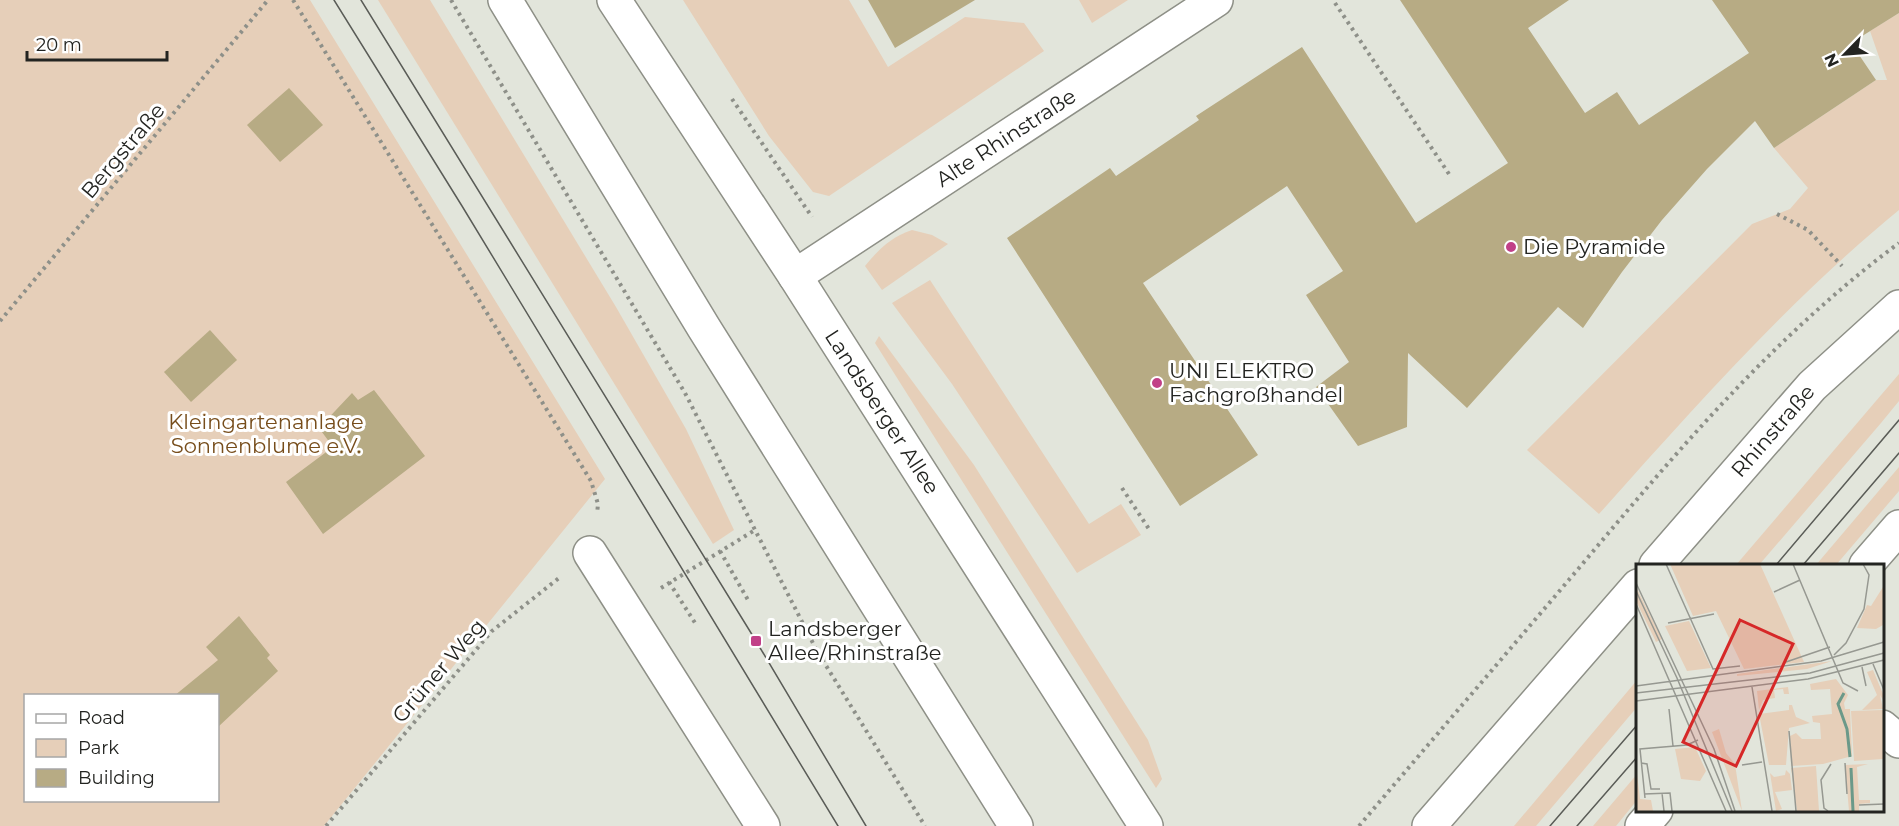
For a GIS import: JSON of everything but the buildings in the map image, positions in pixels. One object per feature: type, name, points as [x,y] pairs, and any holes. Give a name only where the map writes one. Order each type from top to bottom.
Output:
[{"type":"main road","points":[[505,0],[704,328],[1016,826]]},
{"type":"main road","name":"Landsberger Allee","points":[[614,0],[795,276],[1146,826]]},
{"type":"main road","name":"Alte Rhinstraße","points":[[795,276],[1216,0]]},
{"type":"main road","name":"Rhinstraße","points":[[1657,564],[1812,386],[1899,307]]},
{"type":"main road","points":[[1867,564],[1899,527]]},
{"type":"main road","points":[[591,553],[763,826]]},
{"type":"main road","points":[[1430,826],[1636,588]]},
{"type":"main road","points":[[1884,729],[1899,741]]},
{"type":"main road","points":[[1642,826],[1655,811]]},
{"type":"path","name":"Bergstraße","points":[[0,321],[268,0]]},
{"type":"path","points":[[293,0],[591,481],[598,504],[591,553]]},
{"type":"path","points":[[451,0],[685,393],[817,651],[925,826]]},
{"type":"path","points":[[1335,3],[1449,174]]},
{"type":"path","points":[[730,96],[834,250]]},
{"type":"path","points":[[1777,214],[1808,230],[1842,266]]},
{"type":"path","points":[[1359,826],[1708,417],[1777,346],[1854,276],[1899,243]]},
{"type":"path","points":[[1122,488],[1149,530]]},
{"type":"path","points":[[697,626],[669,582],[754,530]]},
{"type":"path","points":[[720,551],[748,600]]},
{"type":"path","name":"Grüner Weg","points":[[326,826],[492,631],[591,553]]},
{"type":"green space","name":"Kleingartenanlage Sonnenblume e.V.","points":[[0,0],[310,0],[605,479],[324,826],[0,826]]},
{"type":"green space","points":[[378,0],[430,0],[616,307],[686,429],[734,530],[713,544]]},
{"type":"green space","points":[[683,0],[849,0],[888,67],[965,17],[1024,23],[1044,51],[829,196],[813,192],[769,136]]},
{"type":"green space","points":[[1079,0],[1128,0],[1092,23]]},
{"type":"green space","points":[[1899,13],[1899,210],[1819,281],[1743,356],[1599,514],[1527,450],[1752,224],[1790,209],[1808,188],[1774,148],[1876,80],[1887,80],[1870,31]]},
{"type":"green space","points":[[912,230],[932,235],[948,244],[882,290],[865,266],[886,244]]},
{"type":"green space","points":[[930,280],[1089,524],[1121,504],[1141,535],[1077,573],[952,384],[892,303]]},
{"type":"green space","points":[[879,336],[974,465],[1148,740],[1162,779],[1156,788],[875,343]]},
{"type":"green space","points":[[1899,374],[1899,401],[1881,423],[1760,564],[1737,564]]},
{"type":"green space","points":[[1899,467],[1899,491],[1837,564],[1817,564]]},
{"type":"green space","points":[[1636,681],[1636,708],[1536,826],[1514,826]]},
{"type":"green space","points":[[1636,775],[1636,801],[1616,826],[1593,826]]},
{"type":"tram line","points":[[334,0],[462,206],[838,826]]},
{"type":"tram line","points":[[361,0],[756,641],[866,826]]},
{"type":"tram line","points":[[1777,564],[1899,420]]},
{"type":"tram line","points":[[1804,564],[1899,453]]},
{"type":"tram line","points":[[1550,826],[1636,726]]},
{"type":"tram line","points":[[1577,826],[1636,758]]},
{"type":"place","name":"Die Pyramide","points":[[1511,247]]},
{"type":"place","name":"UNI ELEKTRO Fachgroßhandel","points":[[1157,383]]},
{"type":"place","name":"Landsberger Allee/Rhinstraße","points":[[756,641]]}]
